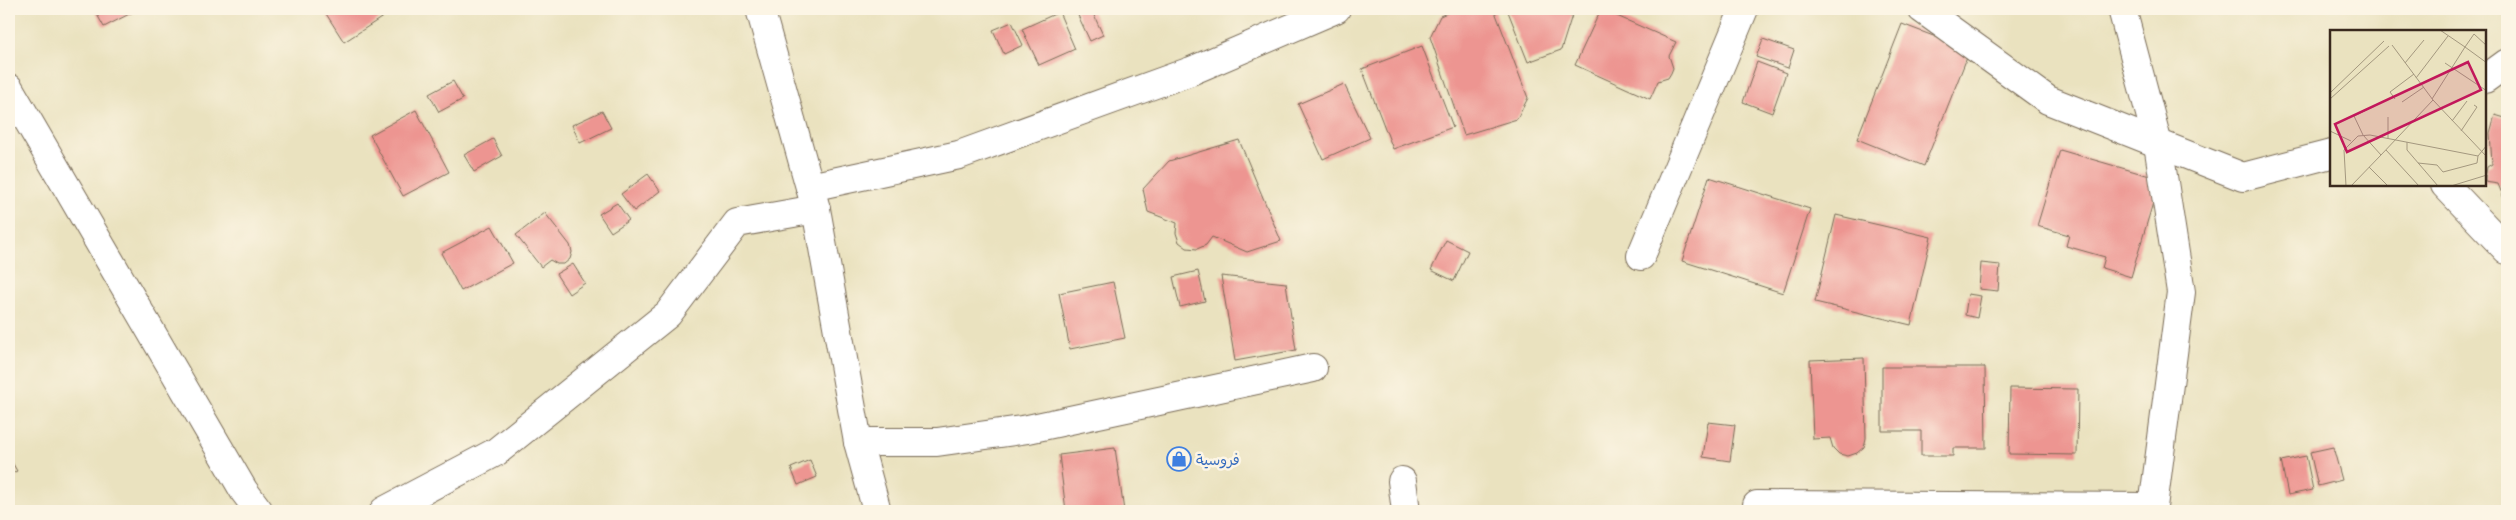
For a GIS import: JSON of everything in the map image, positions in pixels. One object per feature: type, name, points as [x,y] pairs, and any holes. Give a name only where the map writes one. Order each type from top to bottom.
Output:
[{"type":"street","points":[[760,9],[813,198],[858,442],[877,511]]},
{"type":"street","points":[[384,511],[496,452],[668,314],[737,223],[959,154],[1191,71],[1336,9]]},
{"type":"street","points":[[1641,256],[1744,9]]},
{"type":"street","points":[[1922,9],[2048,100],[2243,177],[2330,154]]},
{"type":"street","points":[[1757,505],[2153,507],[2181,292],[2158,144],[2122,9]]},
{"type":"street","points":[[2486,78],[2507,63]]},
{"type":"street","points":[[9,88],[244,491],[259,511]]},
{"type":"street","points":[[2446,186],[2507,250]]},
{"type":"street","points":[[858,442],[937,442],[1028,429],[1312,368]]},
{"type":"street","points":[[1402,481],[1406,511]]},
{"type":"building","points":[[94,9],[134,9],[135,11],[104,27]]},
{"type":"building","points":[[323,9],[395,9],[344,42]]},
{"type":"building","points":[[1075,9],[1091,9],[1103,35],[1090,41]]},
{"type":"building","points":[[1456,9],[1494,9],[1528,98],[1517,119],[1464,135],[1430,37],[1440,16]]},
{"type":"building","points":[[1507,9],[1574,9],[1561,50],[1528,62]]},
{"type":"building","points":[[1601,9],[1676,42],[1669,56],[1673,68],[1671,73],[1668,78],[1658,81],[1650,99],[1575,65]]},
{"type":"building","points":[[1059,12],[1075,49],[1039,65],[1022,29]]},
{"type":"building","points":[[1012,22],[1023,45],[1004,54],[993,30]]},
{"type":"building","points":[[1902,24],[1970,50],[1924,166],[1857,139]]},
{"type":"building","points":[[1763,39],[1794,50],[1788,68],[1756,57]]},
{"type":"building","points":[[1422,46],[1453,127],[1393,149],[1362,69]]},
{"type":"building","points":[[1757,62],[1786,73],[1772,113],[1743,102]]},
{"type":"building","points":[[453,81],[463,99],[439,112],[429,94]]},
{"type":"building","points":[[1344,84],[1370,138],[1323,159],[1298,104]]},
{"type":"building","points":[[416,110],[449,172],[403,196],[370,135]]},
{"type":"building","points":[[602,111],[611,128],[580,143],[572,125]]},
{"type":"building","points":[[2507,113],[2507,206],[2498,184],[2486,182],[2487,167],[2492,164],[2490,133],[2495,115],[2505,118]]},
{"type":"building","points":[[493,139],[502,156],[474,172],[464,155]]},
{"type":"building","points":[[1239,140],[1281,241],[1247,252],[1212,237],[1206,245],[1197,249],[1187,248],[1179,242],[1176,233],[1177,223],[1148,212],[1143,189],[1169,161]]},
{"type":"building","points":[[2060,150],[2160,179],[2131,277],[2102,268],[2105,257],[2066,246],[2069,235],[2037,226]]},
{"type":"building","points":[[648,174],[660,191],[634,211],[621,194]]},
{"type":"building","points":[[1709,177],[1810,209],[1783,293],[1682,261]]},
{"type":"building","points":[[617,203],[629,220],[611,232],[599,214]]},
{"type":"building","points":[[545,213],[570,245],[572,252],[570,259],[564,264],[557,264],[550,260],[541,267],[516,235]]},
{"type":"building","points":[[1836,215],[1931,237],[1911,325],[1815,302]]},
{"type":"building","points":[[492,226],[513,263],[461,291],[441,253]]},
{"type":"building","points":[[1446,240],[1468,251],[1454,281],[1431,270]]},
{"type":"building","points":[[1981,263],[2000,265],[1998,291],[1979,289]]},
{"type":"building","points":[[573,264],[585,283],[569,294],[556,274]]},
{"type":"building","points":[[1198,271],[1205,301],[1180,307],[1173,277]]},
{"type":"building","points":[[1221,276],[1286,283],[1296,350],[1235,361]]},
{"type":"building","points":[[1113,282],[1125,338],[1070,349],[1059,293]]},
{"type":"building","points":[[1968,294],[1981,296],[1977,318],[1965,315]]},
{"type":"building","points":[[1864,358],[1866,438],[1864,447],[1857,453],[1848,456],[1839,454],[1833,448],[1830,438],[1813,439],[1810,360]]},
{"type":"building","points":[[1882,367],[1985,367],[1986,448],[1953,448],[1953,456],[1921,456],[1921,431],[1882,431]]},
{"type":"building","points":[[2010,388],[2078,389],[2077,455],[2009,454]]},
{"type":"building","points":[[1708,422],[1735,425],[1730,461],[1703,457]]},
{"type":"building","points":[[2333,447],[2342,480],[2318,486],[2310,452]]},
{"type":"building","points":[[1115,448],[1124,511],[1066,511],[1059,455]]},
{"type":"building","points":[[2306,456],[2313,490],[2288,495],[2281,461]]},
{"type":"building","points":[[9,457],[17,471],[9,475]]},
{"type":"building","points":[[810,460],[817,477],[798,485],[791,468]]},
{"type":"place","name":"فروسية","points":[[1179,459]]}]
